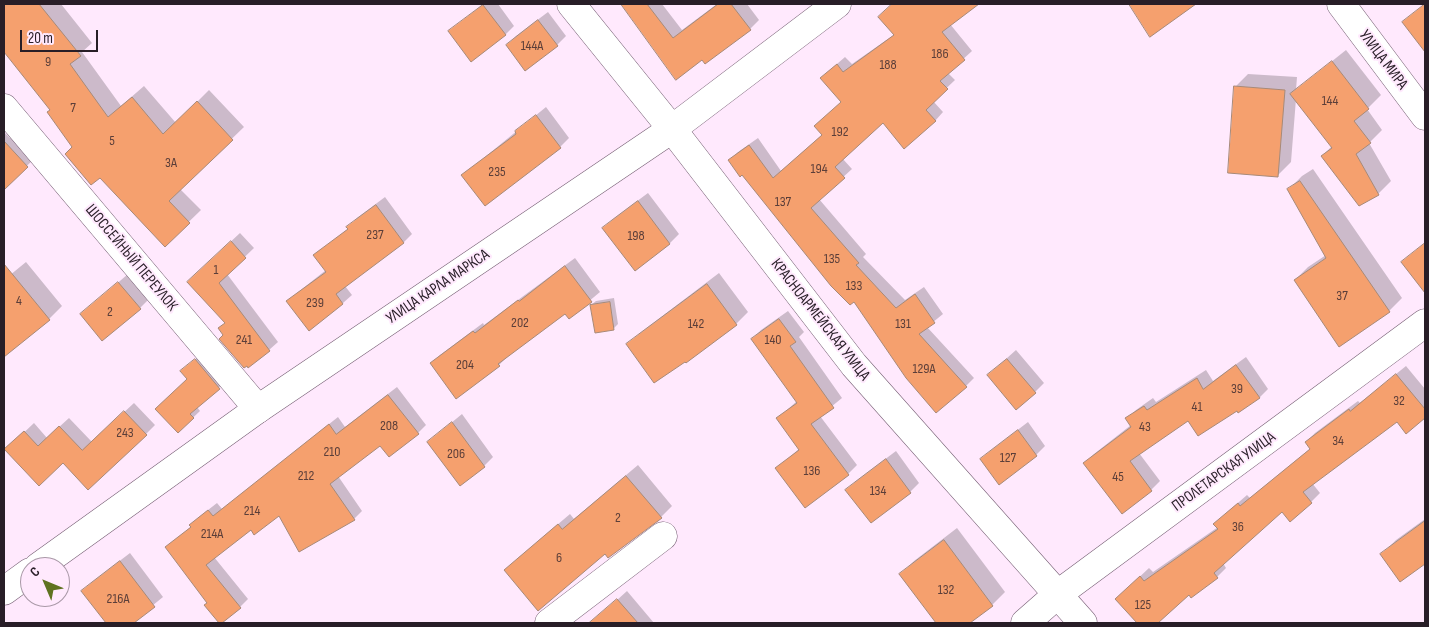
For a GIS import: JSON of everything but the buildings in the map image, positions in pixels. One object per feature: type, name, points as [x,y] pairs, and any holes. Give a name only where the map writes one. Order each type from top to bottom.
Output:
[{"type":"street","name":"КРАСНОАРМЕЙСКАЯ УЛИЦА","points":[[571,4],[672,129],[854,365],[1083,623]]},
{"type":"street","name":"УЛИЦА КАРЛА МАРКСА","points":[[52,557],[258,409],[672,129],[837,4]]},
{"type":"street","name":"УЛИЦА МИРА","points":[[1341,4],[1425,116]]},
{"type":"street","name":"ШОССЕЙНЫЙ ПЕРЕУЛОК","points":[[4,108],[258,409]]},
{"type":"street","name":"ПРОЛЕТАРСКАЯ УЛИЦА","points":[[1024,623],[1058,594],[1425,323]]},
{"type":"street","points":[[549,623],[663,536]]},
{"type":"street","points":[[4,591],[20,579]]}]
